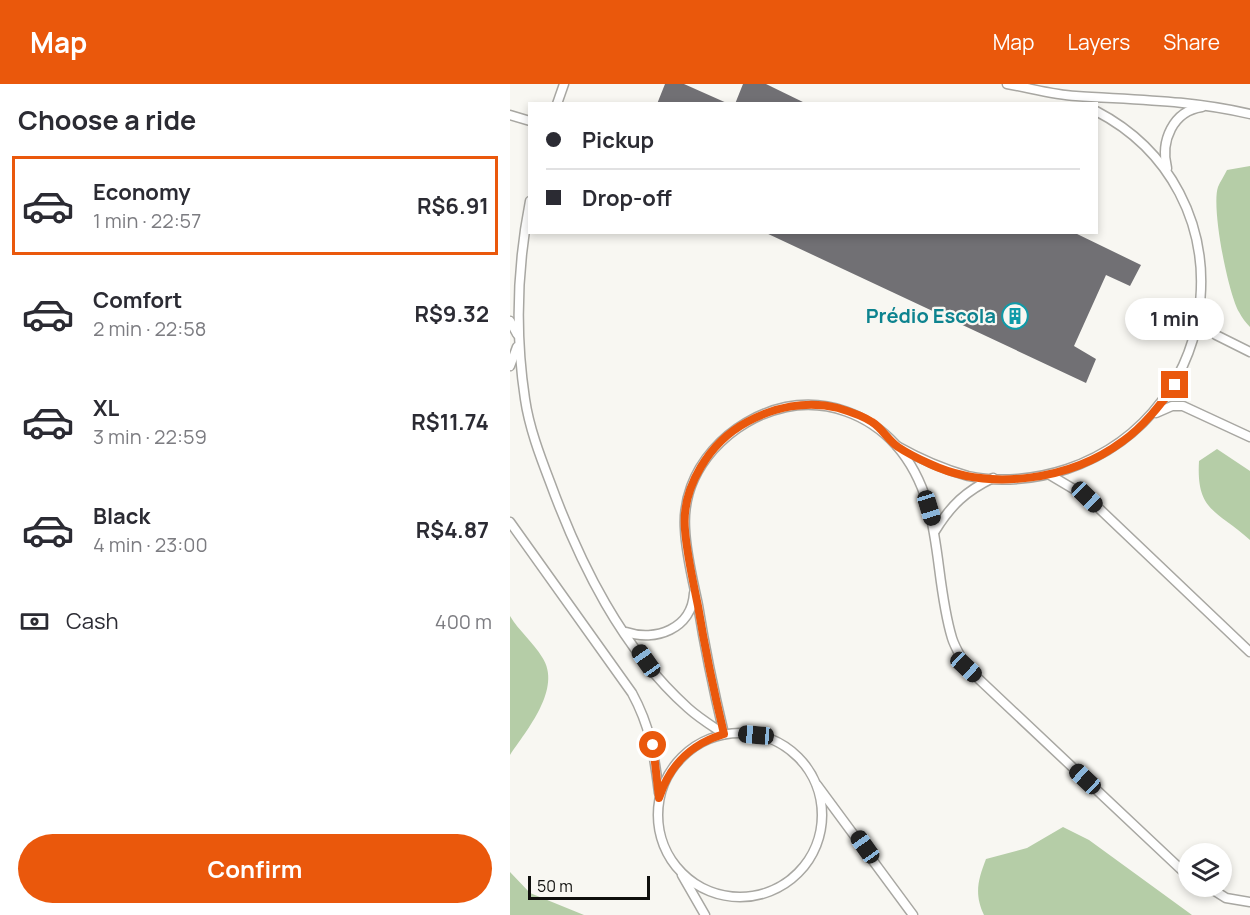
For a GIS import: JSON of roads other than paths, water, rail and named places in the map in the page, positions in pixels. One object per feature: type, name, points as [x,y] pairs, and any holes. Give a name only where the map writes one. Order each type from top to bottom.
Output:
[{"type":"lane","points":[[558,102],[564,84]]},
{"type":"lane","points":[[1007,84],[1073,96],[1136,97],[1212,106],[1250,114]]},
{"type":"lane","points":[[1073,96],[1081,102]]},
{"type":"lane","points":[[1169,172],[1165,149],[1172,127],[1182,116],[1196,108],[1212,106]]},
{"type":"lane","points":[[897,446],[932,465],[971,476],[1011,479],[1050,475],[1088,462],[1123,442],[1153,415],[1175,385],[1191,351],[1201,315],[1203,278],[1199,241],[1187,205],[1169,172],[1144,144],[1115,120],[1098,112]]},
{"type":"lane","points":[[510,115],[528,120]]},
{"type":"lane","points":[[528,214],[518,281],[519,339],[525,402],[544,466],[568,532],[597,590],[656,676],[688,708],[724,734]]},
{"type":"lane","points":[[1201,315],[1216,335],[1250,352]]},
{"type":"lane","points":[[510,321],[519,339],[517,353],[510,366]]},
{"type":"lane","points":[[724,734],[684,528],[690,491],[706,458],[731,430],[764,412],[800,404],[837,408],[872,422],[897,446],[922,486],[935,531],[952,640],[966,667],[1178,867]]},
{"type":"lane","points":[[1153,415],[1172,406],[1183,406],[1250,437]]},
{"type":"lane","points":[[1050,475],[1087,497],[1250,652]]},
{"type":"lane","points":[[935,531],[949,507],[969,489],[994,478]]},
{"type":"lane","points":[[510,522],[637,702],[646,719],[653,745],[659,798],[658,830],[667,852],[705,915]]},
{"type":"lane","points":[[624,631],[639,636],[653,636],[667,632],[680,624],[693,598],[694,584]]},
{"type":"lane","points":[[659,798],[664,783],[682,756],[695,746],[724,734],[756,735],[771,739],[797,757],[832,801],[913,915]]},
{"type":"lane","points":[[681,872],[694,883],[725,895],[758,895],[788,881],[801,870],[817,843],[822,812],[815,782]]},
{"type":"lane","points":[[1224,897],[1250,902]]},
{"type":"place","name":"Prédio Escola","points":[[1015,316]]}]
